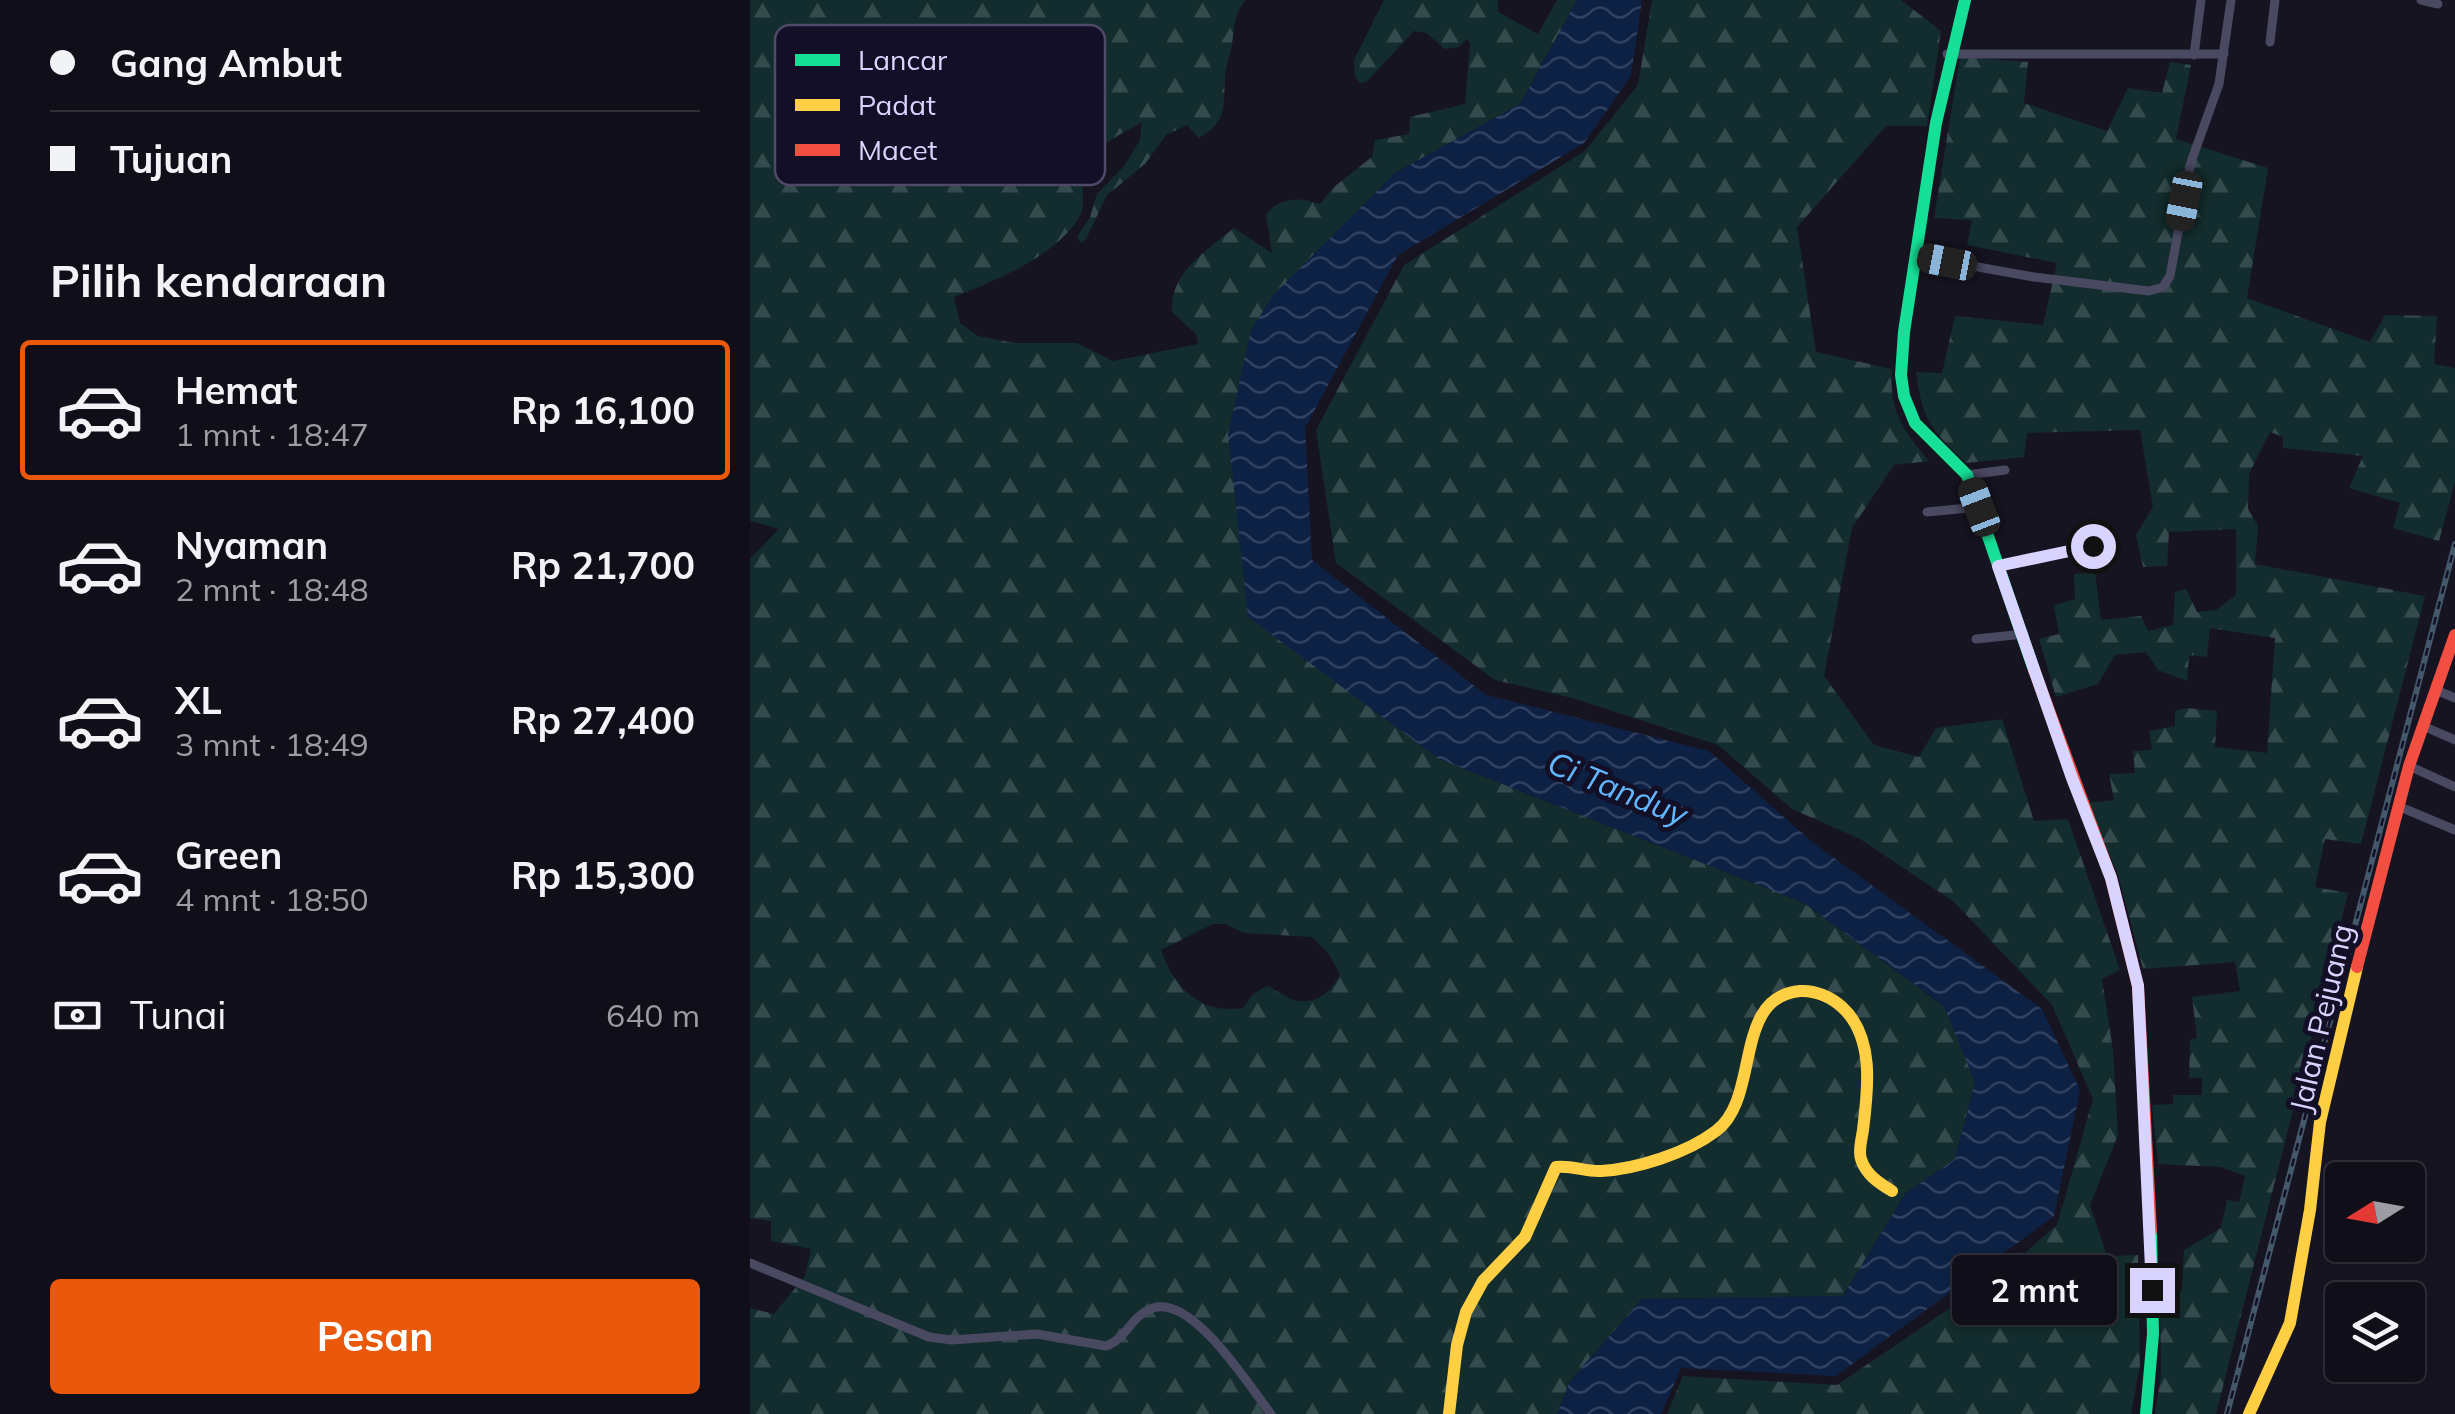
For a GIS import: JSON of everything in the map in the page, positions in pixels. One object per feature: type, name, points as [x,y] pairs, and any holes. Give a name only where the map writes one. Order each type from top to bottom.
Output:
[{"type":"street","points":[[1965,0],[1948,54],[1906,320],[1903,392],[1920,431],[1954,458],[1979,507],[2072,778],[2111,878],[2138,986],[2153,1334],[2146,1414]]},
{"type":"street","points":[[2194,55],[2200,0]]},
{"type":"street","points":[[1917,256],[2034,278],[2163,288],[2170,276],[2192,162],[2219,84],[2231,0]]},
{"type":"street","points":[[2270,42],[2275,0]]},
{"type":"street","points":[[2421,0],[2438,4]]},
{"type":"street","points":[[1948,54],[2224,54]]},
{"type":"street","points":[[1966,475],[2005,470]]},
{"type":"street","points":[[1926,512],[1979,507]]},
{"type":"street","points":[[1998,566],[2093,546]]},
{"type":"street","points":[[1976,638],[2024,634]]},
{"type":"street","name":"Jalan Pejuang","points":[[2249,1414],[2290,1323],[2310,1210],[2320,1122],[2409,766],[2455,635]]},
{"type":"street","points":[[2436,690],[2455,698]]},
{"type":"street","points":[[2423,726],[2455,740]]},
{"type":"street","points":[[2409,766],[2455,786]]},
{"type":"street","points":[[2398,806],[2455,830]]},
{"type":"street","points":[[1450,1414],[1464,1310],[1486,1277],[1514,1254],[1534,1220],[1542,1190],[1556,1166],[1572,1164],[1597,1171],[1626,1168],[1714,1133],[1731,1118],[1745,1080],[1746,1050],[1764,1010],[1781,996],[1808,990],[1828,997],[1850,1014],[1866,1046],[1859,1158],[1874,1180],[1892,1190]]},
{"type":"street","points":[[750,1263],[940,1340],[1037,1334],[1106,1346],[1115,1344],[1135,1318],[1146,1311],[1162,1306],[1174,1308],[1217,1345],[1270,1414]]},
{"type":"green space","points":[[750,0],[1246,0],[1235,20],[1220,118],[1199,138],[1187,125],[1166,135],[1145,164],[1107,195],[1081,243],[1077,237],[1090,217],[1097,194],[1125,165],[1140,140],[1142,122],[1105,145],[1105,25],[775,25],[775,185],[1083,185],[1082,212],[1053,246],[1021,267],[954,297],[960,323],[978,336],[1015,343],[1077,343],[1113,361],[1198,344],[1196,334],[1172,312],[1177,285],[1202,254],[1234,228],[1272,253],[1266,214],[1272,208],[1291,200],[1320,204],[1335,186],[1372,157],[1375,140],[1409,134],[1410,117],[1465,104],[1470,43],[1467,39],[1459,47],[1445,49],[1426,33],[1414,31],[1366,82],[1360,83],[1355,77],[1354,60],[1384,0],[1498,0],[1498,12],[1538,34],[1557,0],[1577,0],[1520,104],[1395,173],[1228,434],[1439,759],[1804,903],[1945,1007],[1975,1082],[1955,1159],[1905,1194],[1843,1296],[1642,1299],[1570,1381],[1557,1414],[750,1414],[750,1308],[774,1314],[805,1276],[811,1249],[771,1241],[771,1221],[750,1218],[750,559],[779,529],[750,521]],"holes":[[[1213,924],[1225,924],[1244,933],[1312,937],[1328,953],[1340,974],[1329,990],[1313,1000],[1295,1001],[1267,986],[1253,994],[1243,1008],[1228,1009],[1191,996],[1173,976],[1161,950]]]},
{"type":"green space","points":[[1652,0],[1901,0],[1941,31],[1927,126],[1886,126],[1797,227],[1816,352],[1892,369],[1899,419],[1929,461],[1894,465],[1852,528],[1824,676],[1874,745],[1919,757],[1936,728],[2002,719],[2034,821],[2068,819],[2120,970],[2102,979],[2113,1050],[2118,1135],[2090,1205],[2107,1256],[2138,1255],[2140,1365],[2131,1414],[1667,1414],[1683,1376],[1837,1385],[2003,1272],[2057,1225],[2093,1099],[2052,1005],[1954,902],[1860,839],[1792,809],[1718,745],[1572,698],[1495,680],[1336,563],[1316,430],[1404,265],[1585,151],[1638,85]]},
{"type":"green space","points":[[1960,57],[2028,62],[2024,103],[2107,131],[2128,88],[2162,93],[2170,62],[2191,65],[2176,139],[2268,168],[2247,298],[2370,342],[2385,315],[2437,316],[2434,364],[2455,368],[2455,482],[2439,541],[2393,528],[2400,503],[2349,488],[2363,456],[2283,448],[2283,437],[2270,432],[2249,474],[2248,509],[2258,526],[2255,564],[2425,596],[2361,844],[2325,839],[2315,887],[2348,893],[2216,1414],[2155,1414],[2161,1375],[2160,1288],[2182,1291],[2184,1250],[2221,1228],[2227,1200],[2239,1202],[2245,1176],[2221,1167],[2158,1164],[2152,1105],[2173,1104],[2173,1095],[2202,1095],[2202,1078],[2189,1078],[2190,1040],[2197,1038],[2192,997],[2240,991],[2235,962],[2143,969],[2118,875],[2087,803],[2114,800],[2109,774],[2135,773],[2133,751],[2152,750],[2149,731],[2175,726],[2175,711],[2217,711],[2215,747],[2267,753],[2275,638],[2210,628],[2207,657],[2189,655],[2187,681],[2158,670],[2146,652],[2115,655],[2098,684],[2056,697],[2039,639],[2059,634],[2054,605],[2075,599],[2074,574],[2095,572],[2101,620],[2141,616],[2148,631],[2173,625],[2175,592],[2186,589],[2197,612],[2216,610],[2236,595],[2236,529],[2169,532],[2167,566],[2143,567],[2136,535],[2153,507],[2140,430],[2027,433],[2024,457],[1966,463],[1930,424],[1916,372],[1942,373],[1955,316],[2043,325],[2057,263],[1967,245],[1972,220],[1934,218]]},
{"type":"water","name":"Ci Tanduy","points":[[1577,0],[1642,0],[1631,76],[1584,143],[1398,255],[1305,428],[1312,560],[1486,695],[1709,751],[1811,841],[2042,1009],[2080,1090],[2054,1216],[1836,1376],[1681,1368],[1661,1414],[1557,1414],[1570,1381],[1642,1299],[1843,1296],[1905,1194],[1955,1159],[1975,1082],[1944,1006],[1804,903],[1439,759],[1248,617],[1228,434],[1251,330],[1273,295],[1395,173],[1520,104]]},
{"type":"railway","points":[[2227,1414],[2455,544]]},
{"type":"traffic: fast","points":[[1965,0],[1936,123],[1901,375],[1915,423],[1967,475],[2034,670]]},
{"type":"traffic: fast","points":[[2146,1414],[2153,1334],[2151,1231]]},
{"type":"traffic: slow","points":[[2249,1414],[2290,1323],[2310,1210],[2320,1122],[2357,967]]},
{"type":"traffic: slow","points":[[1449,1414],[1457,1345],[1466,1312],[1483,1281],[1525,1237],[1556,1167],[1595,1171],[1630,1167],[1676,1153],[1716,1131],[1730,1116],[1739,1096],[1755,1029],[1779,997],[1800,991],[1817,993],[1838,1003],[1853,1019],[1867,1065],[1860,1156],[1870,1174],[1892,1191]]},
{"type":"traffic: jam","points":[[2357,967],[2409,766],[2455,635]]},
{"type":"traffic: jam","points":[[2034,670],[2111,878],[2138,986],[2151,1231]]},
{"type":"route","points":[[2093,546],[1998,566],[2094,840],[2111,878],[2138,986],[2152,1290]]}]
